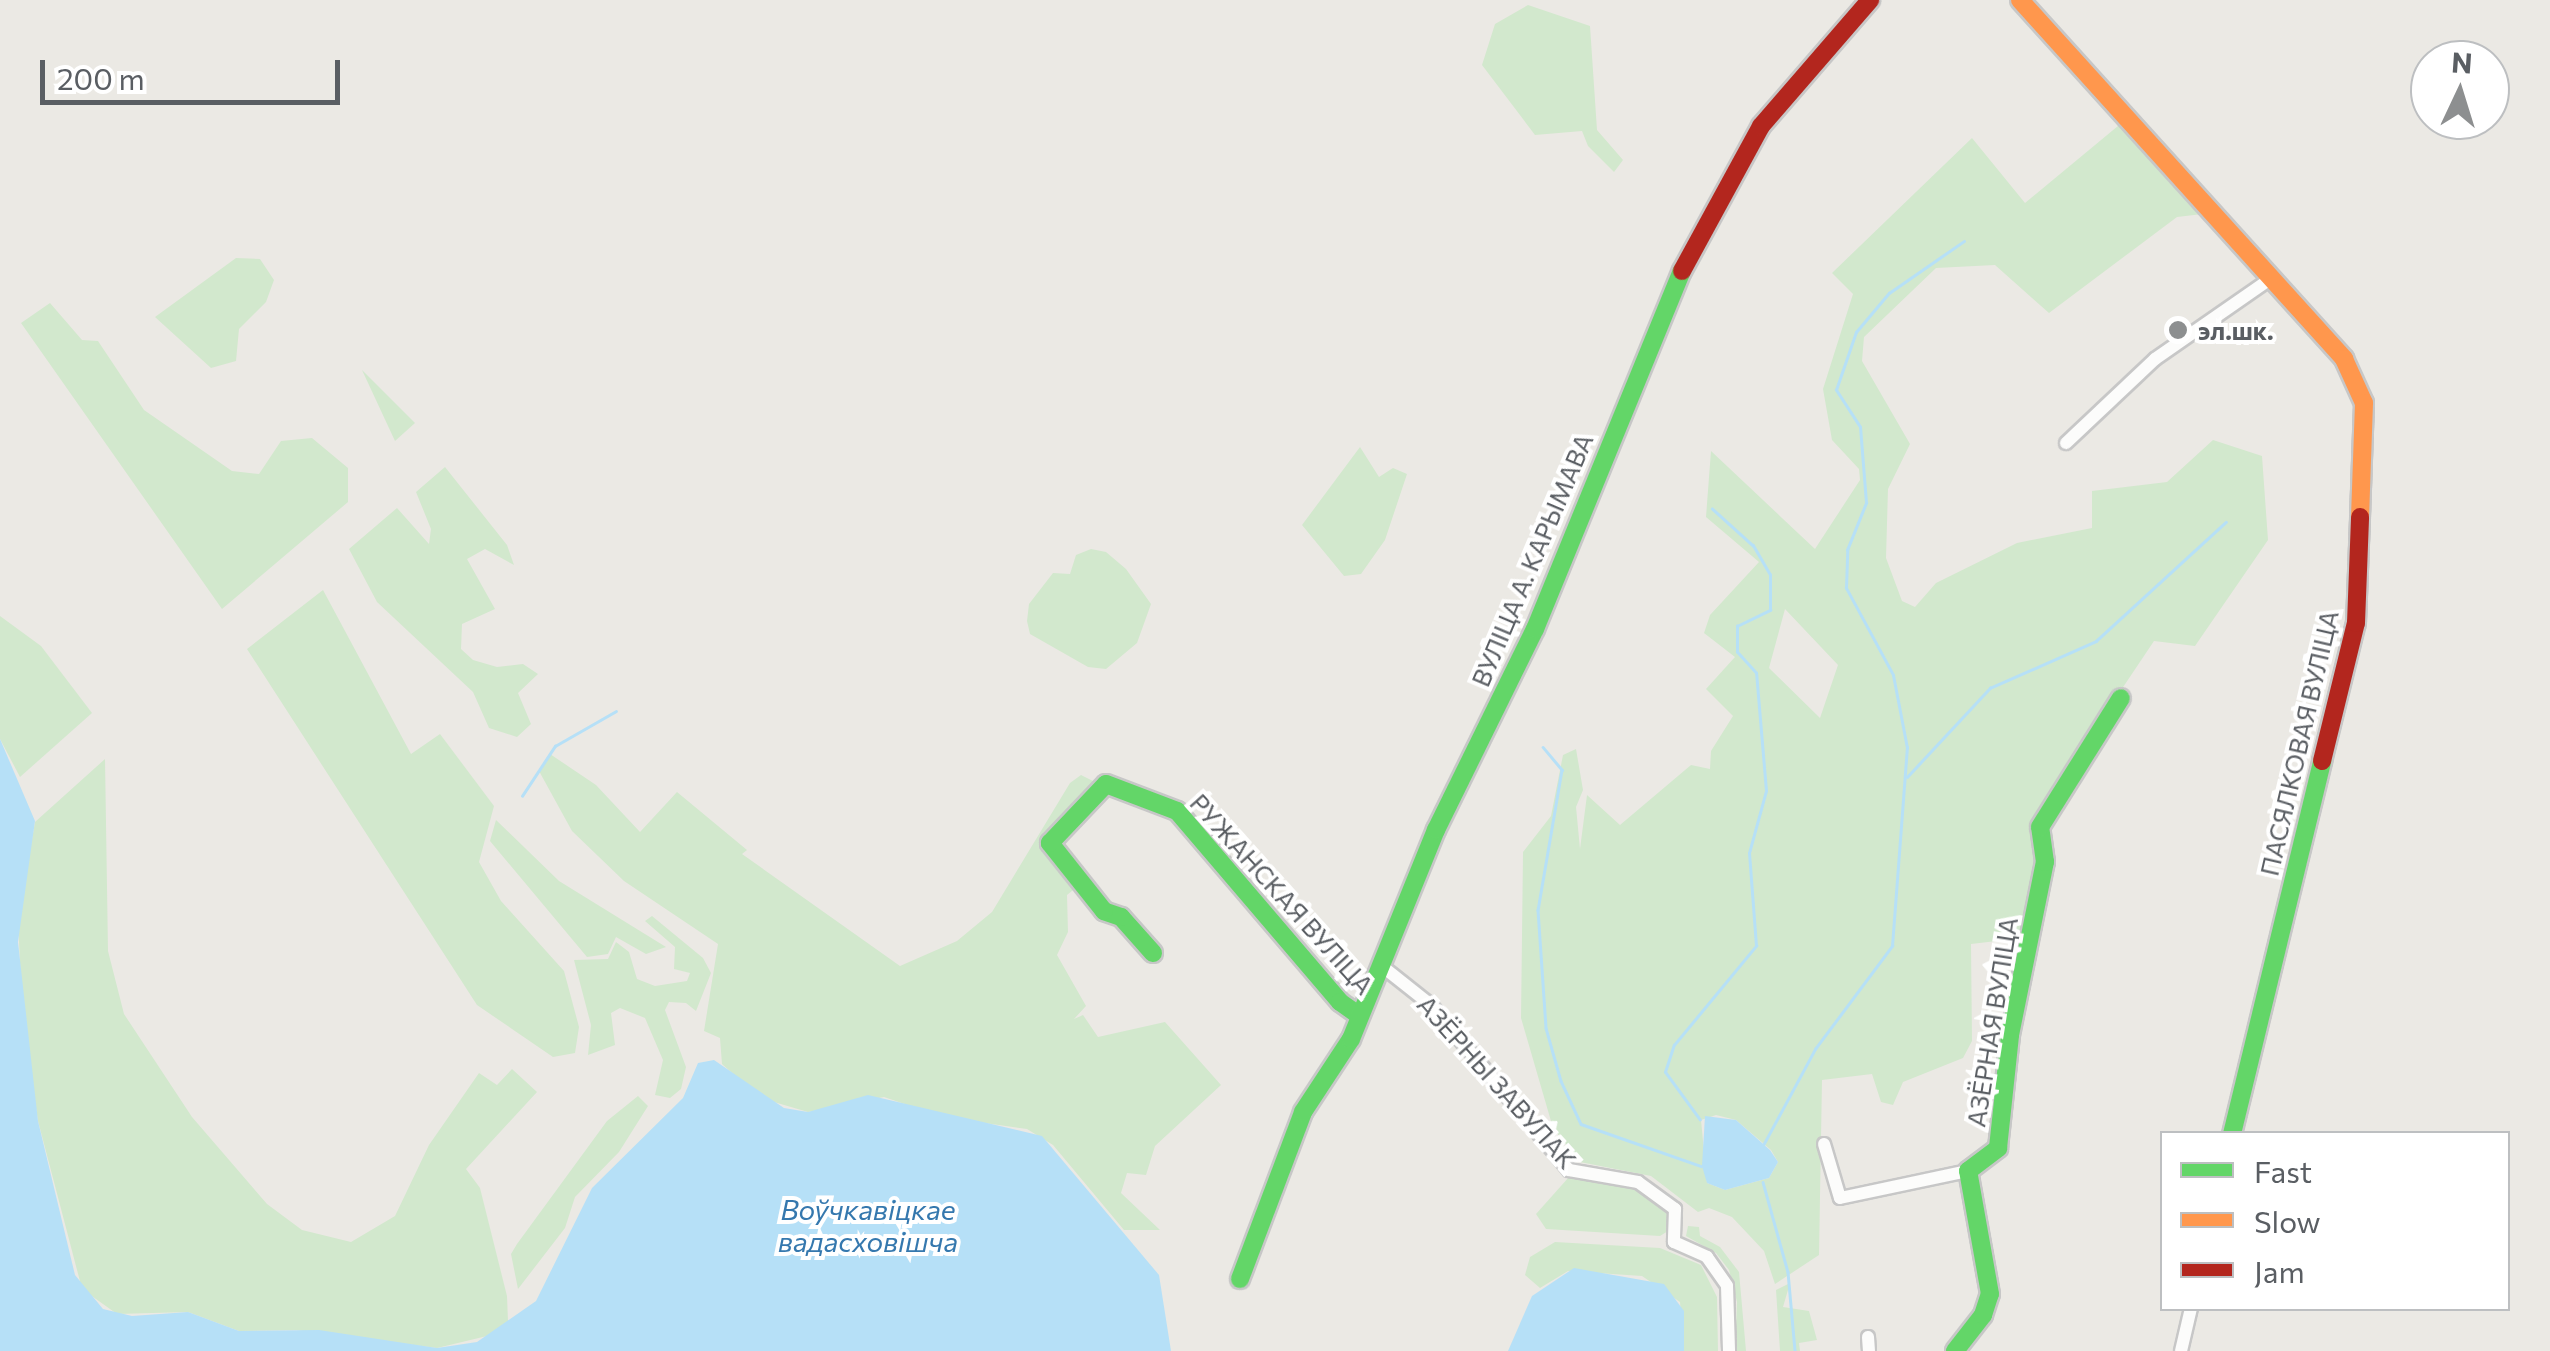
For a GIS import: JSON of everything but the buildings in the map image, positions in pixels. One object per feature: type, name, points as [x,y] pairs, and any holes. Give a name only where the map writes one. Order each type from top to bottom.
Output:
[{"type":"street","name":"ВУЛІЦА А. КАРЫМАВА","points":[[1240,1278],[1303,1112],[1360,1016],[1383,968],[1436,830],[1535,630],[1680,274],[1761,126],[1870,0]]},
{"type":"street","name":"ПАСЯЛКОВАЯ ВУЛІЦА","points":[[2020,0],[2227,228],[2359,382],[2366,444],[2356,623],[2233,1131]]},
{"type":"street","points":[[2066,443],[2155,359],[2270,278]]},
{"type":"street","name":"АЗЁРНАЯ ВУЛІЦА","points":[[1968,1171],[1998,1148],[2010,1036],[2045,862],[2045,810],[2120,698]]},
{"type":"street","name":"РУЖАНСКАЯ ВУЛІЦА","points":[[1153,952],[1121,917],[1104,912],[1050,844],[1106,784],[1178,811],[1340,1002],[1360,1016]]},
{"type":"street","name":"АЗЁРНЫ ЗАВУЛАК","points":[[1383,968],[1431,1005],[1569,1170],[1638,1182],[1675,1209],[1680,1217],[1674,1242],[1708,1257],[1727,1286],[1729,1351]]},
{"type":"street","points":[[1824,1144],[1840,1198],[1968,1171],[1974,1232],[1990,1294],[1983,1314],[1955,1351]]},
{"type":"street","points":[[2181,1351],[2190,1311]]},
{"type":"green space","points":[[1528,5],[1590,26],[1597,130],[1623,160],[1614,172],[1588,146],[1582,131],[1535,135],[1482,65],[1495,24]]},
{"type":"green space","points":[[2124,121],[2211,213],[2177,217],[2049,313],[1995,265],[1936,268],[1864,337],[1862,361],[1910,444],[1888,489],[1886,558],[1902,601],[1915,607],[1936,583],[2017,543],[2092,528],[2092,491],[2167,482],[2213,440],[2262,456],[2268,540],[2195,646],[2154,641],[2036,817],[2038,862],[2022,938],[1971,944],[1972,1041],[1963,1058],[1903,1082],[1893,1105],[1881,1102],[1872,1074],[1822,1080],[1819,1255],[1775,1284],[1764,1251],[1732,1217],[1709,1208],[1698,1212],[1651,1176],[1580,1162],[1553,1128],[1521,1018],[1523,852],[1551,816],[1563,755],[1576,749],[1583,790],[1576,807],[1580,849],[1587,795],[1620,825],[1691,765],[1710,769],[1711,751],[1733,716],[1706,689],[1735,657],[1704,633],[1710,615],[1759,562],[1706,517],[1711,451],[1815,549],[1860,480],[1859,469],[1832,440],[1823,389],[1853,294],[1832,273],[1972,138],[2025,203]],"holes":[[[1785,609],[1838,665],[1820,718],[1769,668]],[[1716,1115],[1736,1120],[1771,1150],[1778,1162],[1769,1178],[1725,1190],[1707,1183],[1701,1120]]]},
{"type":"green space","points":[[236,258],[260,259],[274,280],[266,302],[239,329],[236,361],[211,368],[155,317]]},
{"type":"green space","points":[[50,303],[82,340],[98,341],[144,410],[232,471],[259,474],[281,441],[312,438],[348,468],[348,502],[222,609],[21,323]]},
{"type":"green space","points":[[362,370],[415,423],[395,441]]},
{"type":"green space","points":[[1360,447],[1379,477],[1393,468],[1407,474],[1385,540],[1361,574],[1344,576],[1302,525]]},
{"type":"green space","points":[[445,467],[507,545],[514,565],[485,549],[467,559],[495,609],[462,624],[461,649],[473,660],[497,667],[523,664],[538,674],[518,693],[531,724],[517,737],[489,728],[473,692],[377,602],[349,549],[397,508],[429,544],[431,529],[416,492]]},
{"type":"green space","points":[[1091,549],[1106,552],[1126,569],[1151,604],[1137,643],[1106,669],[1088,667],[1030,634],[1027,621],[1029,604],[1053,573],[1070,574],[1076,555]]},
{"type":"green space","points":[[323,590],[411,754],[440,734],[494,806],[479,862],[501,901],[564,971],[579,1027],[575,1053],[553,1057],[477,1005],[247,649]]},
{"type":"green space","points":[[0,616],[41,646],[92,713],[20,777],[0,739]]},
{"type":"green space","points":[[550,754],[596,785],[640,832],[677,792],[747,850],[742,854],[900,966],[957,941],[992,912],[1070,783],[1081,775],[1095,782],[1052,825],[1040,846],[1078,886],[1067,895],[1068,932],[1057,955],[1086,1006],[1074,1019],[1083,1015],[1098,1037],[1165,1022],[1221,1085],[1155,1146],[1146,1175],[1127,1173],[1121,1193],[1160,1230],[1124,1230],[1053,1145],[1027,1129],[943,1117],[884,1097],[808,1112],[760,1098],[722,1064],[720,1038],[704,1031],[718,944],[624,881],[572,831],[539,771]]},
{"type":"green space","points":[[105,759],[108,951],[124,1014],[192,1117],[267,1204],[302,1230],[351,1242],[395,1216],[429,1145],[479,1073],[497,1085],[512,1069],[537,1092],[466,1169],[480,1188],[507,1296],[508,1321],[487,1336],[437,1348],[296,1330],[239,1331],[188,1312],[117,1314],[82,1289],[38,1121],[23,1027],[18,920],[35,822]]},
{"type":"green space","points":[[496,820],[559,881],[666,947],[646,954],[616,937],[608,954],[587,957],[490,841]]},
{"type":"green space","points":[[652,916],[703,958],[711,973],[696,1011],[686,1003],[669,1002],[665,1010],[686,1067],[681,1089],[670,1098],[655,1095],[663,1060],[645,1018],[620,1008],[611,1013],[615,1045],[588,1055],[591,1025],[574,960],[608,959],[616,942],[629,952],[637,979],[655,986],[687,981],[690,973],[674,969],[675,947],[645,921]]},
{"type":"green space","points":[[638,1096],[648,1106],[619,1152],[575,1197],[565,1228],[518,1289],[511,1254],[517,1244],[607,1121]]},
{"type":"green space","points":[[1569,1177],[1632,1185],[1664,1206],[1671,1216],[1668,1231],[1660,1236],[1546,1229],[1536,1214]]},
{"type":"green space","points":[[1688,1226],[1699,1227],[1700,1236],[1720,1247],[1739,1272],[1746,1351],[1735,1351],[1737,1302],[1729,1270],[1716,1253],[1686,1236]]},
{"type":"green space","points":[[1555,1242],[1660,1248],[1701,1265],[1717,1297],[1718,1351],[1684,1351],[1680,1302],[1642,1276],[1568,1271],[1540,1288],[1525,1275],[1530,1257]]},
{"type":"green space","points":[[1790,1283],[1783,1307],[1809,1311],[1817,1340],[1799,1343],[1800,1351],[1780,1351],[1776,1290]]},
{"type":"water","name":"Воўчкавіцкае вадасховішча","points":[[0,739],[35,821],[18,942],[38,1121],[75,1275],[103,1309],[132,1316],[188,1312],[239,1331],[319,1330],[437,1348],[477,1342],[536,1301],[592,1188],[683,1098],[698,1063],[714,1060],[784,1108],[808,1112],[868,1095],[1042,1136],[1159,1275],[1171,1351],[0,1351]]},
{"type":"water","points":[[1705,1116],[1736,1120],[1770,1150],[1778,1162],[1769,1178],[1725,1190],[1707,1183],[1702,1166]]},
{"type":"water","points":[[1574,1268],[1664,1284],[1684,1311],[1684,1351],[1508,1351],[1532,1296]]},
{"type":"waterway","points":[[1761,1149],[1815,1049],[1892,946],[1907,748],[1893,675],[1846,588],[1847,550],[1866,503],[1860,427],[1836,390],[1856,332],[1889,293],[1964,241]]},
{"type":"waterway","points":[[1700,1120],[1665,1072],[1674,1045],[1756,946],[1749,853],[1766,791],[1756,673],[1737,652],[1737,626],[1770,610],[1770,575],[1753,546],[1712,509]]},
{"type":"waterway","points":[[1907,777],[1990,688],[2096,641],[2226,522]]},
{"type":"waterway","points":[[522,796],[555,746],[616,711]]},
{"type":"waterway","points":[[1543,747],[1562,770],[1538,910],[1546,1028],[1561,1081],[1581,1124],[1701,1166]]},
{"type":"waterway","points":[[1763,1182],[1788,1272],[1795,1351]]},
{"type":"traffic: fast","points":[[1240,1279],[1303,1112],[1351,1039],[1436,830],[1535,629],[1682,271]]},
{"type":"traffic: fast","points":[[1955,1351],[1983,1315],[1990,1294],[1968,1171],[1998,1148],[2010,1035],[2045,862],[2040,827],[2121,698]]},
{"type":"traffic: fast","points":[[2233,1131],[2322,761]]},
{"type":"traffic: fast","points":[[1153,953],[1121,917],[1104,911],[1050,843],[1106,784],[1177,811],[1340,1002],[1360,1016]]},
{"type":"traffic: slow","points":[[2020,0],[2344,359],[2364,403],[2360,517]]},
{"type":"traffic: jam","points":[[1682,271],[1761,126],[1870,0]]},
{"type":"traffic: jam","points":[[2322,761],[2356,623],[2360,517]]},
{"type":"place","name":"эл.шк.","points":[[2178,330]]}]
